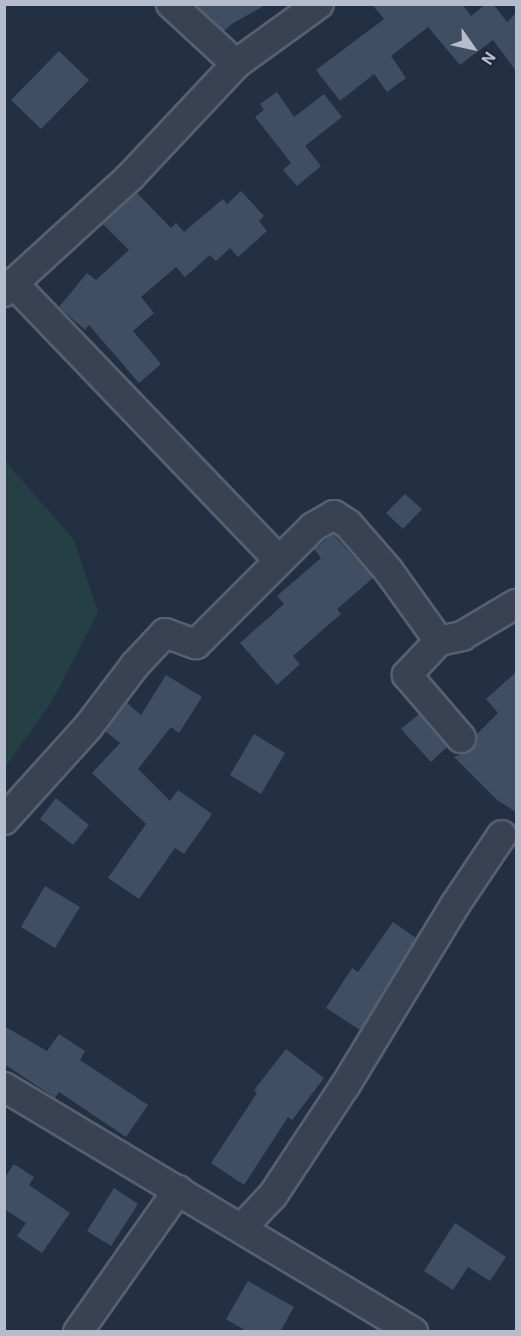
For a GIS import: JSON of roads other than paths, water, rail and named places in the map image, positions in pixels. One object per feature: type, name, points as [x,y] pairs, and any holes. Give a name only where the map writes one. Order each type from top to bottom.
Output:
[{"type":"street","points":[[171,4],[236,64]]},
{"type":"street","points":[[279,560],[9,288],[130,177],[236,64],[319,4]]},
{"type":"street","points":[[4,820],[88,727],[135,665],[165,633],[196,644],[314,527],[334,515],[348,524],[388,570],[439,641]]},
{"type":"street","points":[[461,738],[407,675],[439,641],[462,636],[516,604]]},
{"type":"street","points":[[242,1228],[273,1195],[345,1086],[455,905],[502,835]]},
{"type":"street","points":[[4,1087],[413,1332]]},
{"type":"street","points":[[78,1332],[178,1190]]}]
